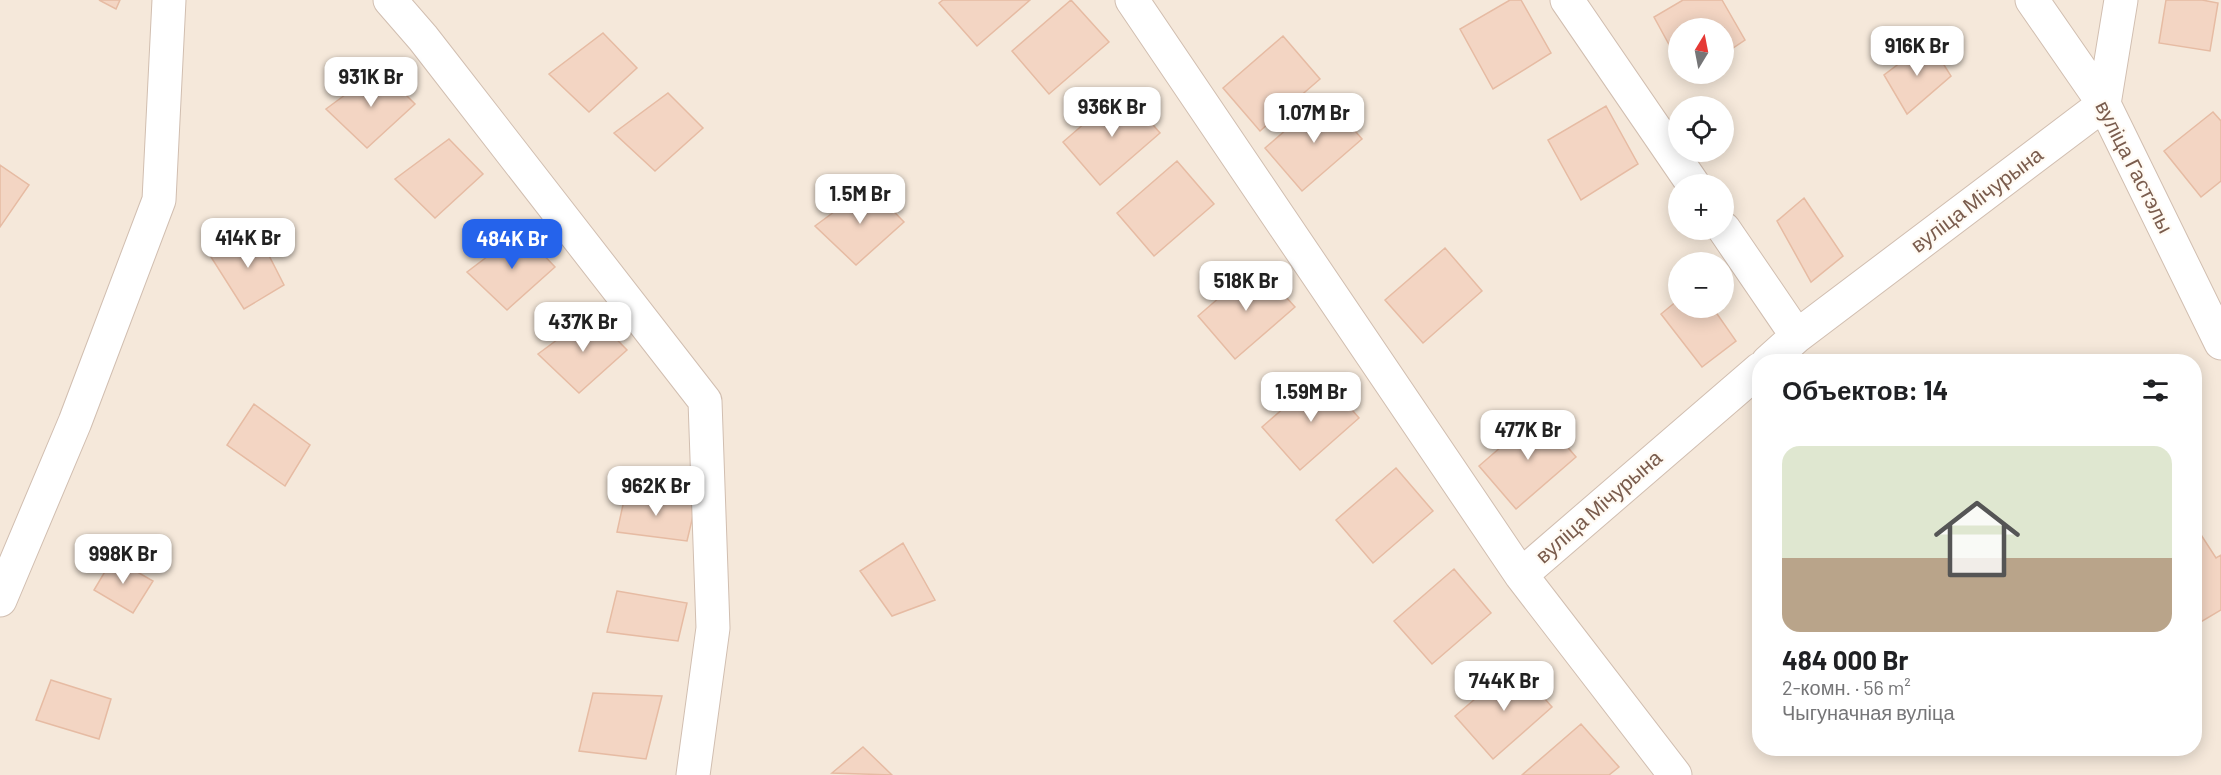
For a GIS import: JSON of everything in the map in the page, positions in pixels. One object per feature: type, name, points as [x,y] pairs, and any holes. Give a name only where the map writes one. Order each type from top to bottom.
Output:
[{"type":"street","points":[[0,600],[75,422],[159,200],[169,0]]},
{"type":"street","points":[[390,0],[430,47],[705,401],[713,628],[693,775]]},
{"type":"street","points":[[1132,0],[1521,575],[1675,775]]},
{"type":"street","points":[[1568,0],[1686,174]]},
{"type":"street","name":"вуліца Гастэлы","points":[[2032,0],[2104,104],[2221,343]]},
{"type":"street","points":[[2104,104],[2121,0]]},
{"type":"street","name":"вуліца Мічурына","points":[[1777,354],[1797,336],[2104,104]]},
{"type":"street","points":[[1732,240],[1797,336]]},
{"type":"street","name":"вуліца Мічурына","points":[[1521,575],[1752,376]]},
{"type":"shaded area","points":[[0,0],[2221,0],[2221,775],[0,775]]},
{"type":"building","points":[[99,0],[120,0],[116,9]]},
{"type":"building","points":[[943,0],[1030,0],[977,46],[939,3]]},
{"type":"building","points":[[1071,0],[1109,42],[1049,94],[1012,51]]},
{"type":"building","points":[[1510,0],[1521,0],[1551,53],[1493,89],[1460,29]]},
{"type":"building","points":[[1683,0],[1722,0],[1732,18],[1668,18],[1668,43],[1654,17]]},
{"type":"building","points":[[2166,0],[2202,0],[2218,3],[2210,51],[2159,43]]},
{"type":"building","points":[[1734,21],[1745,40],[1734,47]]},
{"type":"building","points":[[603,33],[637,68],[589,112],[549,74]]},
{"type":"building","points":[[1283,36],[1320,79],[1260,131],[1223,88]]},
{"type":"building","points":[[1929,41],[1951,76],[1907,114],[1884,75]]},
{"type":"building","points":[[380,69],[415,104],[367,148],[326,109]]},
{"type":"building","points":[[1123,90],[1160,133],[1100,185],[1063,142]]},
{"type":"building","points":[[668,93],[703,128],[655,171],[614,133]]},
{"type":"building","points":[[1325,96],[1362,139],[1302,191],[1265,148]]},
{"type":"building","points":[[1606,106],[1638,164],[1581,200],[1548,140]]},
{"type":"building","points":[[2213,112],[2221,121],[2221,181],[2201,197],[2164,151]]},
{"type":"building","points":[[449,139],[483,174],[435,218],[395,179]]},
{"type":"building","points":[[1177,161],[1214,204],[1154,256],[1117,213]]},
{"type":"building","points":[[0,165],[29,185],[0,227]]},
{"type":"building","points":[[869,186],[904,222],[856,265],[815,226]]},
{"type":"building","points":[[1804,198],[1843,256],[1811,282],[1777,221]]},
{"type":"building","points":[[255,228],[284,285],[244,309],[211,257]]},
{"type":"building","points":[[521,231],[555,267],[507,310],[467,272]]},
{"type":"building","points":[[1445,248],[1482,291],[1423,343],[1385,300]]},
{"type":"building","points":[[1257,265],[1295,307],[1235,359],[1198,316]]},
{"type":"building","points":[[1668,308],[1668,318],[1720,318],[1736,341],[1702,367],[1661,314]]},
{"type":"building","points":[[592,314],[627,350],[579,393],[538,354]]},
{"type":"building","points":[[1322,375],[1359,418],[1300,470],[1262,427]]},
{"type":"building","points":[[254,404],[310,445],[285,486],[227,445]]},
{"type":"building","points":[[1539,414],[1576,457],[1516,509],[1479,466]]},
{"type":"building","points":[[1396,468],[1433,511],[1373,563],[1336,520]]},
{"type":"building","points":[[626,491],[696,503],[687,541],[617,532]]},
{"type":"building","points":[[2202,536],[2216,558],[2221,555],[2221,610],[2202,621]]},
{"type":"building","points":[[903,543],[935,600],[892,616],[860,571]]},
{"type":"building","points":[[113,558],[153,581],[133,613],[94,590]]},
{"type":"building","points":[[1454,569],[1491,613],[1432,664],[1394,621]]},
{"type":"building","points":[[617,591],[687,603],[678,641],[607,632]]},
{"type":"building","points":[[1515,665],[1552,707],[1493,759],[1455,716]]},
{"type":"building","points":[[51,680],[111,699],[99,739],[36,720]]},
{"type":"building","points":[[593,693],[662,696],[646,759],[579,751]]},
{"type":"building","points":[[1581,724],[1619,767],[1609,775],[1522,775]]},
{"type":"building","points":[[863,747],[892,775],[832,773]]}]
